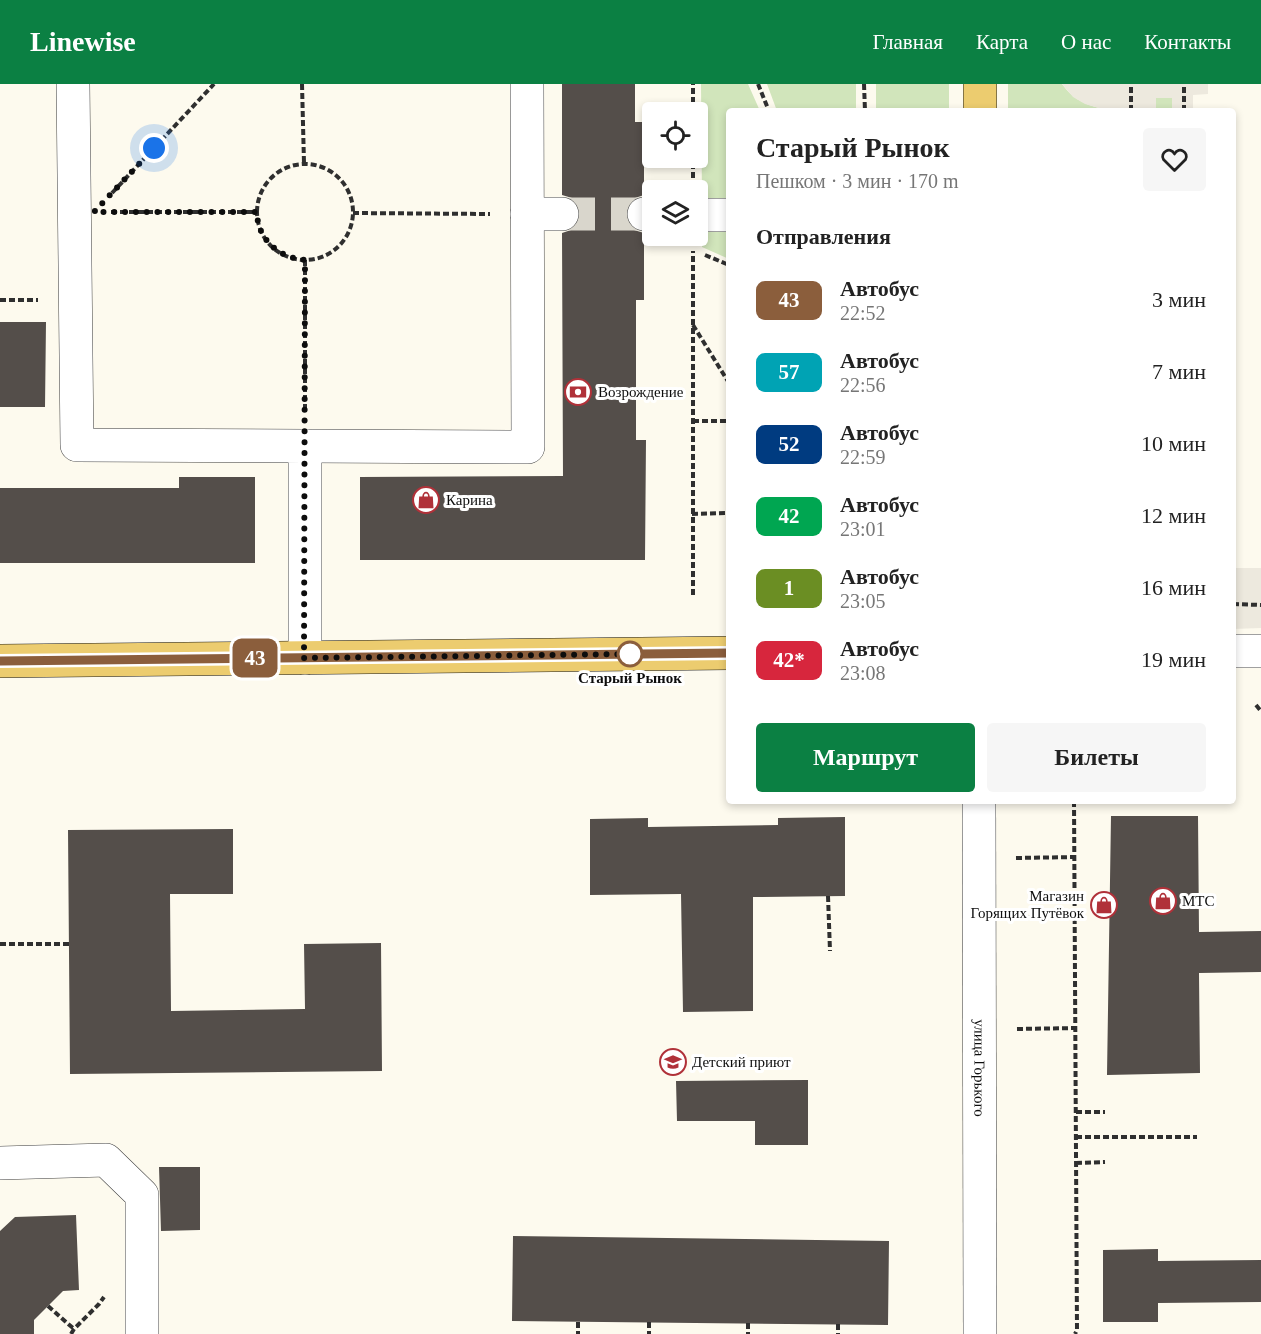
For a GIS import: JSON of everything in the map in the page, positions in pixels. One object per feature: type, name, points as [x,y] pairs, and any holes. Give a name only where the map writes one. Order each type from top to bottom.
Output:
[{"type":"main road","points":[[980,84],[980,108]]},
{"type":"main road","points":[[0,661],[726,653]]},
{"type":"street","points":[[74,84],[85,212],[77,445],[528,447],[527,84]]},
{"type":"street","points":[[527,214],[562,214]]},
{"type":"street","points":[[708,224],[726,216]]},
{"type":"street","points":[[304,658],[305,446]]},
{"type":"street","points":[[1236,651],[1261,651]]},
{"type":"street","name":"улица Горького","points":[[979,804],[980,1334]]},
{"type":"street","points":[[0,1162],[106,1160],[142,1195],[142,1334]]},
{"type":"path","points":[[85,212],[214,84]]},
{"type":"path","points":[[302,84],[304,163]]},
{"type":"path","points":[[693,84],[693,102]]},
{"type":"path","points":[[758,84],[767,108]]},
{"type":"path","points":[[864,84],[865,108]]},
{"type":"path","points":[[1131,84],[1131,108]]},
{"type":"path","points":[[1184,84],[1184,108]]},
{"type":"path","points":[[304,163],[333,172],[345,184],[351,198],[353,213],[350,229],[342,243],[329,253],[315,259],[305,260],[284,255],[271,246],[261,232],[257,217],[258,201],[264,187],[274,175],[288,166],[304,163]]},
{"type":"path","points":[[693,168],[693,180]]},
{"type":"path","points":[[85,212],[257,212]]},
{"type":"path","points":[[353,213],[527,214]]},
{"type":"path","points":[[693,246],[693,595]]},
{"type":"path","points":[[693,250],[726,264]]},
{"type":"path","points":[[305,260],[305,446]]},
{"type":"path","points":[[693,324],[726,378]]},
{"type":"path","points":[[693,421],[726,421]]},
{"type":"path","points":[[692,514],[726,513]]},
{"type":"path","points":[[1236,604],[1261,605]]},
{"type":"path","points":[[1256,705],[1261,711]]},
{"type":"path","points":[[1074,804],[1077,1330],[1075,1334]]},
{"type":"path","points":[[980,859],[1075,857]]},
{"type":"path","points":[[828,896],[830,951]]},
{"type":"path","points":[[980,918],[1075,917]]},
{"type":"path","points":[[0,944],[69,944]]},
{"type":"path","points":[[980,1029],[1076,1028]]},
{"type":"path","points":[[1076,1112],[1105,1112]]},
{"type":"path","points":[[1076,1137],[1197,1137]]},
{"type":"path","points":[[1076,1163],[1105,1162]]},
{"type":"path","points":[[48,1306],[72,1332],[99,1304],[106,1293]]},
{"type":"path","points":[[578,1322],[578,1334]]},
{"type":"path","points":[[649,1322],[649,1334]]},
{"type":"path","points":[[748,1323],[748,1334]]},
{"type":"path","points":[[838,1324],[838,1334]]},
{"type":"green space","points":[[701,84],[748,84],[759,108],[726,108],[726,200],[708,200],[708,180],[702,180],[702,168],[708,168],[708,102],[701,102]]},
{"type":"green space","points":[[767,84],[856,84],[856,108],[776,108]]},
{"type":"green space","points":[[876,84],[949,84],[949,108],[876,108]]},
{"type":"green space","points":[[1008,84],[1062,84],[1073,96],[1099,108],[1008,108]]},
{"type":"green space","points":[[1156,98],[1172,98],[1172,108],[1156,108]]},
{"type":"green space","points":[[708,229],[726,229],[726,258],[702,247],[708,246]]},
{"type":"shaded area","points":[[1062,84],[1208,84],[1208,94],[1193,95],[1193,108],[1172,108],[1172,98],[1156,98],[1156,108],[1099,108],[1073,97]]},
{"type":"shaded area","points":[[1236,568],[1261,568],[1261,628],[1236,629]]},
{"type":"building","points":[[562,84],[635,84],[635,122],[642,122],[644,180],[642,180],[642,196],[628,204],[625,215],[628,224],[634,230],[642,232],[642,246],[644,246],[644,300],[636,300],[636,440],[646,440],[645,560],[360,560],[360,477],[563,476],[562,233],[578,224],[581,213],[572,198],[562,195]]},
{"type":"building","points":[[0,322],[46,322],[45,407],[0,407]]},
{"type":"building","points":[[179,477],[255,477],[255,563],[0,563],[0,488],[179,488]]},
{"type":"building","points":[[1111,816],[1198,816],[1199,932],[1261,931],[1261,972],[1199,973],[1200,1073],[1107,1075]]},
{"type":"building","points":[[845,817],[845,896],[753,897],[753,1011],[683,1012],[681,894],[590,895],[590,819],[648,818],[648,827],[778,825],[778,818]]},
{"type":"building","points":[[233,829],[233,894],[170,894],[171,1011],[305,1009],[304,944],[381,943],[382,1071],[70,1074],[68,830]]},
{"type":"building","points":[[808,1080],[808,1145],[755,1145],[755,1121],[677,1121],[676,1081]]},
{"type":"building","points":[[159,1167],[200,1167],[200,1230],[161,1231]]},
{"type":"building","points":[[76,1215],[79,1290],[63,1291],[34,1320],[34,1334],[0,1334],[0,1231],[15,1217]]},
{"type":"building","points":[[513,1236],[889,1241],[888,1325],[512,1321]]},
{"type":"building","points":[[1158,1249],[1158,1261],[1261,1260],[1261,1302],[1158,1303],[1158,1322],[1103,1322],[1103,1250]]},
{"type":"tunnel","points":[[562,214],[642,214]]},
{"type":"bus line","name":"43","points":[[0,661],[726,653]]},
{"type":"place","name":"Возрождение","points":[[578,392]]},
{"type":"place","name":"Карина","points":[[426,500]]},
{"type":"place","name":"Старый Рынок","points":[[630,654]]},
{"type":"place","name":"МТС","points":[[1163,901]]},
{"type":"place","name":"Магазин Горящих Путёвок","points":[[1104,905]]},
{"type":"place","name":"Детский приют","points":[[673,1062]]},
{"type":"route","points":[[154,148],[94,212],[257,212],[261,232],[271,246],[284,255],[305,260],[304,658],[630,654]]}]
